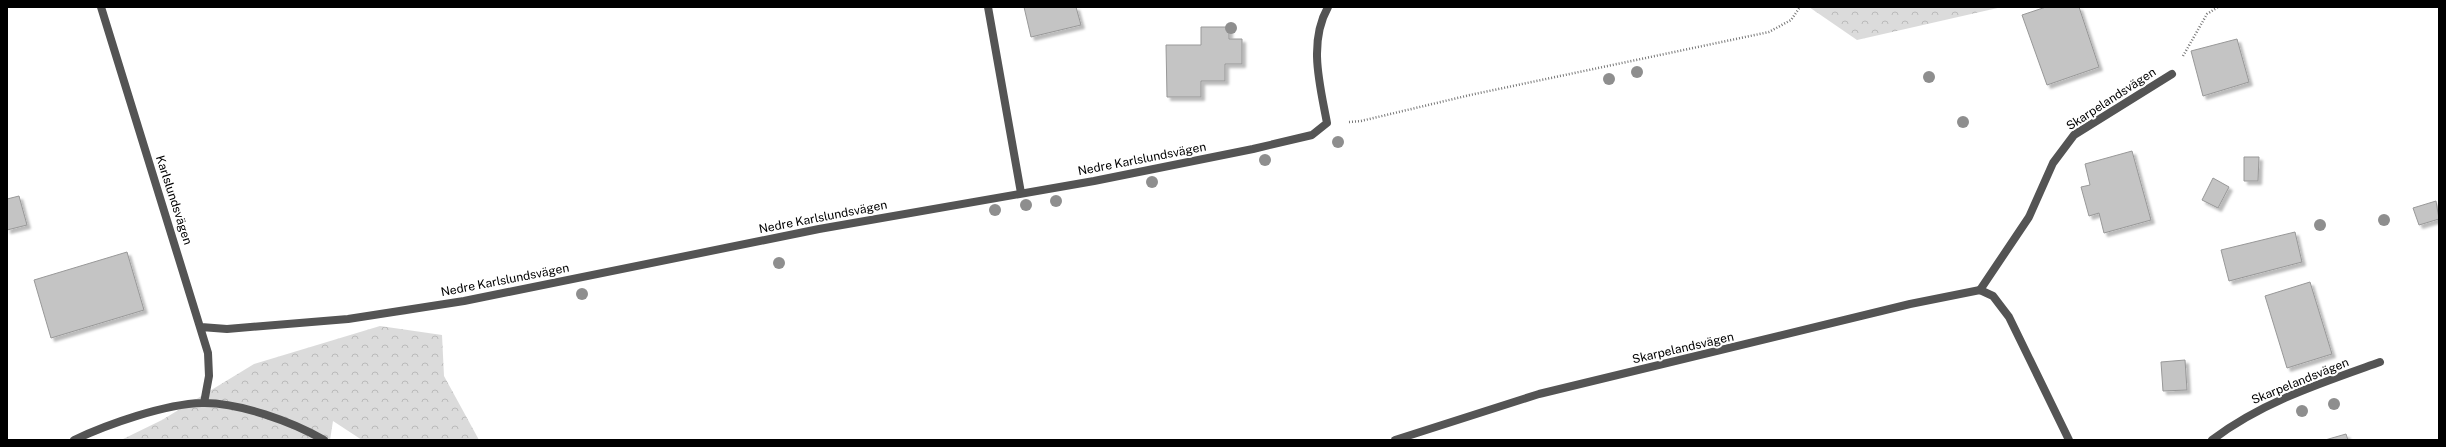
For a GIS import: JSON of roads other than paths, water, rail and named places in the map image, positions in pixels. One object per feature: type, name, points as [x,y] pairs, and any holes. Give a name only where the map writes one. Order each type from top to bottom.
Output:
[{"type":"street","name":"Karlslundsvägen","points":[[101,7],[208,352],[209,376],[204,403]]},
{"type":"street","points":[[988,7],[1021,193]]},
{"type":"street","name":"Nedre Karlslundsvägen","points":[[201,327],[227,329],[348,319],[464,301],[819,229],[1021,193],[1253,149],[1312,135],[1327,123],[1316,52],[1319,27],[1328,7]]},
{"type":"street","name":"Skarpelandsvägen","points":[[1395,440],[1539,394],[1910,304],[1980,290],[2029,217],[2053,163],[2074,134],[2172,74]]},
{"type":"street","points":[[1980,290],[1993,296],[2009,318],[2070,440]]},
{"type":"street","name":"Skarpelandsvägen","points":[[2212,440],[2254,412],[2282,398],[2380,362]]},
{"type":"street","points":[[74,440],[93,431],[177,406],[204,403],[250,410],[303,428],[324,440]]}]
